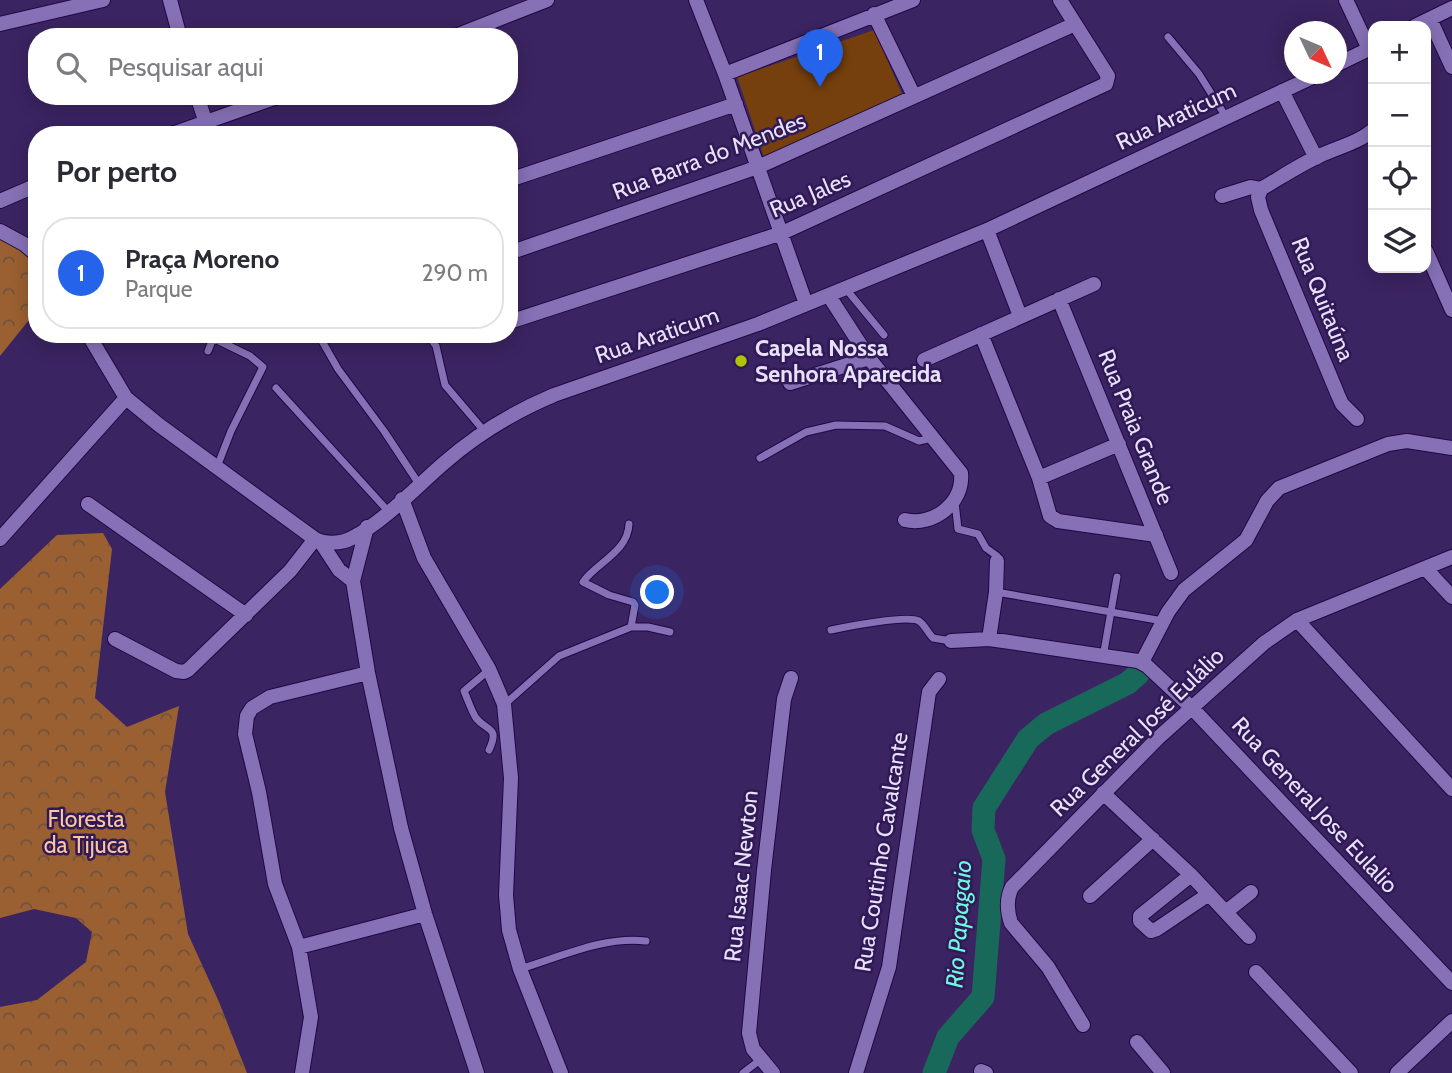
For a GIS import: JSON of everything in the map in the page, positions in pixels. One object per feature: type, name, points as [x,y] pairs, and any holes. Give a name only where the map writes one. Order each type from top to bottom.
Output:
[{"type":"street","points":[[0,24],[103,0]]},
{"type":"street","points":[[170,0],[178,28]]},
{"type":"street","points":[[476,28],[547,0]]},
{"type":"street","points":[[696,0],[736,104],[806,304]]},
{"type":"street","points":[[725,74],[913,0]]},
{"type":"street","points":[[1060,0],[1074,24]]},
{"type":"street","points":[[1346,0],[1368,42]]},
{"type":"street","points":[[1426,21],[1452,8]]},
{"type":"street","points":[[874,14],[914,96]]},
{"type":"street","points":[[1430,19],[1452,67]]},
{"type":"street","name":"Rua Jales","points":[[518,320],[782,233],[1106,84],[1106,73],[1074,24]]},
{"type":"street","name":"Rua Barra do Mendes","points":[[518,250],[758,167],[1074,24]]},
{"type":"street","points":[[1347,60],[1368,49]]},
{"type":"street","name":"Rua Araticum","points":[[317,540],[334,542],[350,539],[388,511],[448,459],[524,409],[554,395],[758,324],[987,230],[1297,84]]},
{"type":"street","points":[[1282,91],[1315,158]]},
{"type":"street","points":[[518,177],[736,104]]},
{"type":"street","points":[[201,105],[206,126]]},
{"type":"street","points":[[212,126],[259,105]]},
{"type":"street","points":[[1222,196],[1251,187],[1261,190],[1315,158],[1351,142],[1367,144]]},
{"type":"street","points":[[0,201],[28,189]]},
{"type":"street","name":"Rua Quitaúna","points":[[1261,190],[1258,197],[1261,210],[1338,395],[1342,404],[1357,419]]},
{"type":"street","points":[[0,230],[28,247]]},
{"type":"street","points":[[987,230],[1020,316]]},
{"type":"street","points":[[1431,262],[1452,310]]},
{"type":"street","points":[[924,360],[1094,284]]},
{"type":"street","points":[[829,296],[869,358],[961,473],[961,480],[950,505],[939,516],[915,522],[905,520]]},
{"type":"street","name":"Rua Praia Grande","points":[[1059,299],[1171,573]]},
{"type":"street","points":[[981,334],[1039,478],[1050,516],[1058,520],[1156,535]]},
{"type":"street","points":[[93,343],[126,398],[317,540],[339,570],[353,581]]},
{"type":"street","points":[[790,383],[869,358]]},
{"type":"street","points":[[0,539],[126,398]]},
{"type":"street","points":[[951,641],[989,639],[1142,662],[1163,621],[1184,590],[1246,540],[1267,501],[1279,488],[1388,444],[1407,441],[1452,448]]},
{"type":"street","points":[[1039,478],[1119,444]]},
{"type":"street","points":[[402,499],[424,558],[489,669],[504,704],[511,778],[506,912],[520,969],[561,1073]]},
{"type":"street","points":[[88,504],[246,615]]},
{"type":"street","points":[[367,527],[353,581],[368,673],[401,828],[425,914],[477,1073]]},
{"type":"street","points":[[116,639],[176,671],[184,672],[246,615],[317,540]]},
{"type":"street","name":"Rua General José Eulálio","points":[[1083,1025],[1048,967],[1011,923],[1008,901],[1012,887],[1157,738],[1241,662],[1297,620],[1452,557]]},
{"type":"street","points":[[989,639],[996,592],[997,561]]},
{"type":"street","points":[[1426,569],[1452,597]]},
{"type":"street","points":[[1297,620],[1452,789]]},
{"type":"street","name":"Rua General Jose Eulalio","points":[[1142,662],[1192,708],[1452,983]]},
{"type":"street","points":[[302,1073],[311,1017],[299,947],[275,884],[259,792],[245,734],[247,716],[270,696],[368,673]]},
{"type":"street","name":"Rua Isaac Newton","points":[[773,1073],[760,1060],[749,1041],[750,1004],[783,699],[791,678]]},
{"type":"street","name":"Rua Coutinho Cavalcante","points":[[856,1073],[889,967],[929,692],[939,679]]},
{"type":"street","points":[[1103,793],[1191,875],[1249,937]]},
{"type":"street","points":[[1090,896],[1153,839]]},
{"type":"street","points":[[1191,875],[1140,916],[1142,924],[1151,931],[1157,929],[1209,894]]},
{"type":"street","points":[[1227,911],[1251,892]]},
{"type":"street","points":[[299,947],[425,914]]},
{"type":"street","points":[[1256,972],[1351,1073]]},
{"type":"street","points":[[1397,1073],[1452,1021]]},
{"type":"street","points":[[1137,1042],[1163,1073]]},
{"type":"lane","points":[[1168,37],[1192,65],[1226,117]]},
{"type":"lane","points":[[846,289],[884,335]]},
{"type":"lane","points":[[208,351],[211,343]]},
{"type":"lane","points":[[217,467],[231,431],[263,367],[250,356],[223,343]]},
{"type":"lane","points":[[323,343],[338,369],[419,484]]},
{"type":"lane","points":[[434,343],[445,385],[486,433]]},
{"type":"lane","points":[[276,388],[388,511]]},
{"type":"lane","points":[[761,458],[806,432],[836,425],[885,426],[919,441],[932,438]]},
{"type":"lane","points":[[950,505],[958,529],[978,534],[986,548],[995,553],[997,561]]},
{"type":"lane","points":[[629,524],[627,534],[610,559],[583,582],[609,595],[633,602],[635,605],[631,627]]},
{"type":"lane","points":[[1103,657],[1117,577]]},
{"type":"lane","points":[[996,592],[1163,621]]},
{"type":"lane","points":[[831,630],[914,620],[921,623],[933,638],[951,641]]},
{"type":"lane","points":[[504,704],[559,656],[631,627],[648,627],[670,632]]},
{"type":"lane","points":[[489,669],[464,691],[474,715],[492,729],[494,737],[489,750]]},
{"type":"lane","points":[[520,969],[621,940],[646,941]]},
{"type":"lane","points":[[743,1073],[760,1060]]},
{"type":"green space","points":[[4,235],[28,257],[28,321],[0,356],[0,236]]},
{"type":"green space","name":"Floresta da Tijuca","points":[[103,533],[112,549],[95,698],[127,727],[179,706],[165,792],[188,934],[247,1073],[0,1073],[0,1007],[37,1000],[86,962],[92,932],[76,918],[34,909],[0,918],[0,589],[57,535]]},
{"type":"shaded area","points":[[874,30],[903,96],[765,160],[737,77]]},
{"type":"waterway","name":"Rio Papagaio","points":[[934,1073],[948,1037],[983,997],[994,859],[983,830],[984,808],[1028,739],[1046,724],[1128,683],[1138,674]]},
{"type":"place","name":"Praça Moreno","points":[[820,87]]},
{"type":"place","name":"Capela Nossa Senhora Aparecida","points":[[741,361]]}]
